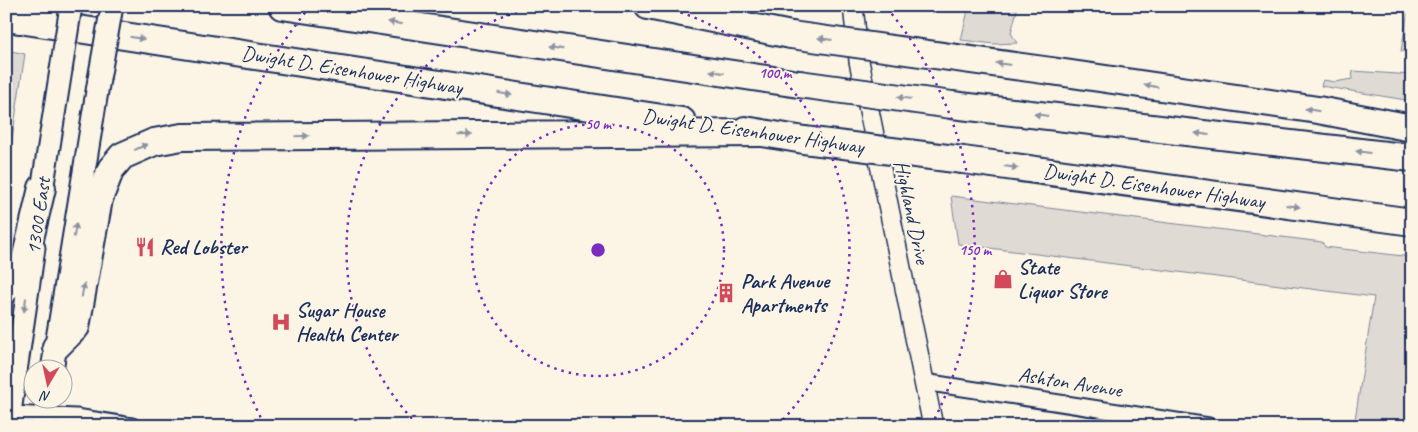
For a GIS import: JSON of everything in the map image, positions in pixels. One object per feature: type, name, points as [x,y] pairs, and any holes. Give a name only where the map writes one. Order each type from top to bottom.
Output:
[{"type":"highway","points":[[282,6],[799,84],[952,105],[1412,158]]},
{"type":"highway","points":[[648,6],[792,35],[1318,110],[1412,128]]},
{"type":"highway","name":"Dwight D. Eisenhower Highway","points":[[11,19],[804,140],[1412,222]]},
{"type":"highway","points":[[54,358],[76,327],[99,198],[111,169],[122,156],[154,142],[182,138],[761,133]]},
{"type":"highway","points":[[6,289],[25,260],[42,188]]},
{"type":"main road","name":"1300 East","points":[[8,418],[42,188],[72,6]]},
{"type":"main road","name":"1300 East","points":[[54,358],[112,6]]},
{"type":"street","name":"Highland Drive","points":[[853,6],[859,61],[933,426]]},
{"type":"street","name":"Ashton Avenue","points":[[924,382],[1209,426]]},
{"type":"street","points":[[8,418],[45,414],[132,426]]},
{"type":"shaded area","points":[[969,6],[1018,6],[1011,33],[1017,43],[994,44],[961,40]]},
{"type":"shaded area","points":[[1409,6],[1412,6],[1412,52],[1401,51]]},
{"type":"shaded area","points":[[6,50],[25,54],[6,178]]},
{"type":"shaded area","points":[[1353,71],[1412,75],[1412,101],[1321,86],[1323,80],[1335,82],[1352,79]]},
{"type":"shaded area","points":[[951,196],[1322,242],[1325,247],[1412,257],[1412,426],[1354,426],[1374,297],[958,244]]},
{"type":"place","name":"Red Lobster","points":[[145,247]]},
{"type":"place","name":"State Liquor Store","points":[[1003,279]]},
{"type":"place","name":"Park Avenue Apartments","points":[[726,293]]},
{"type":"place","name":"Sugar House Health Center","points":[[281,322]]}]
